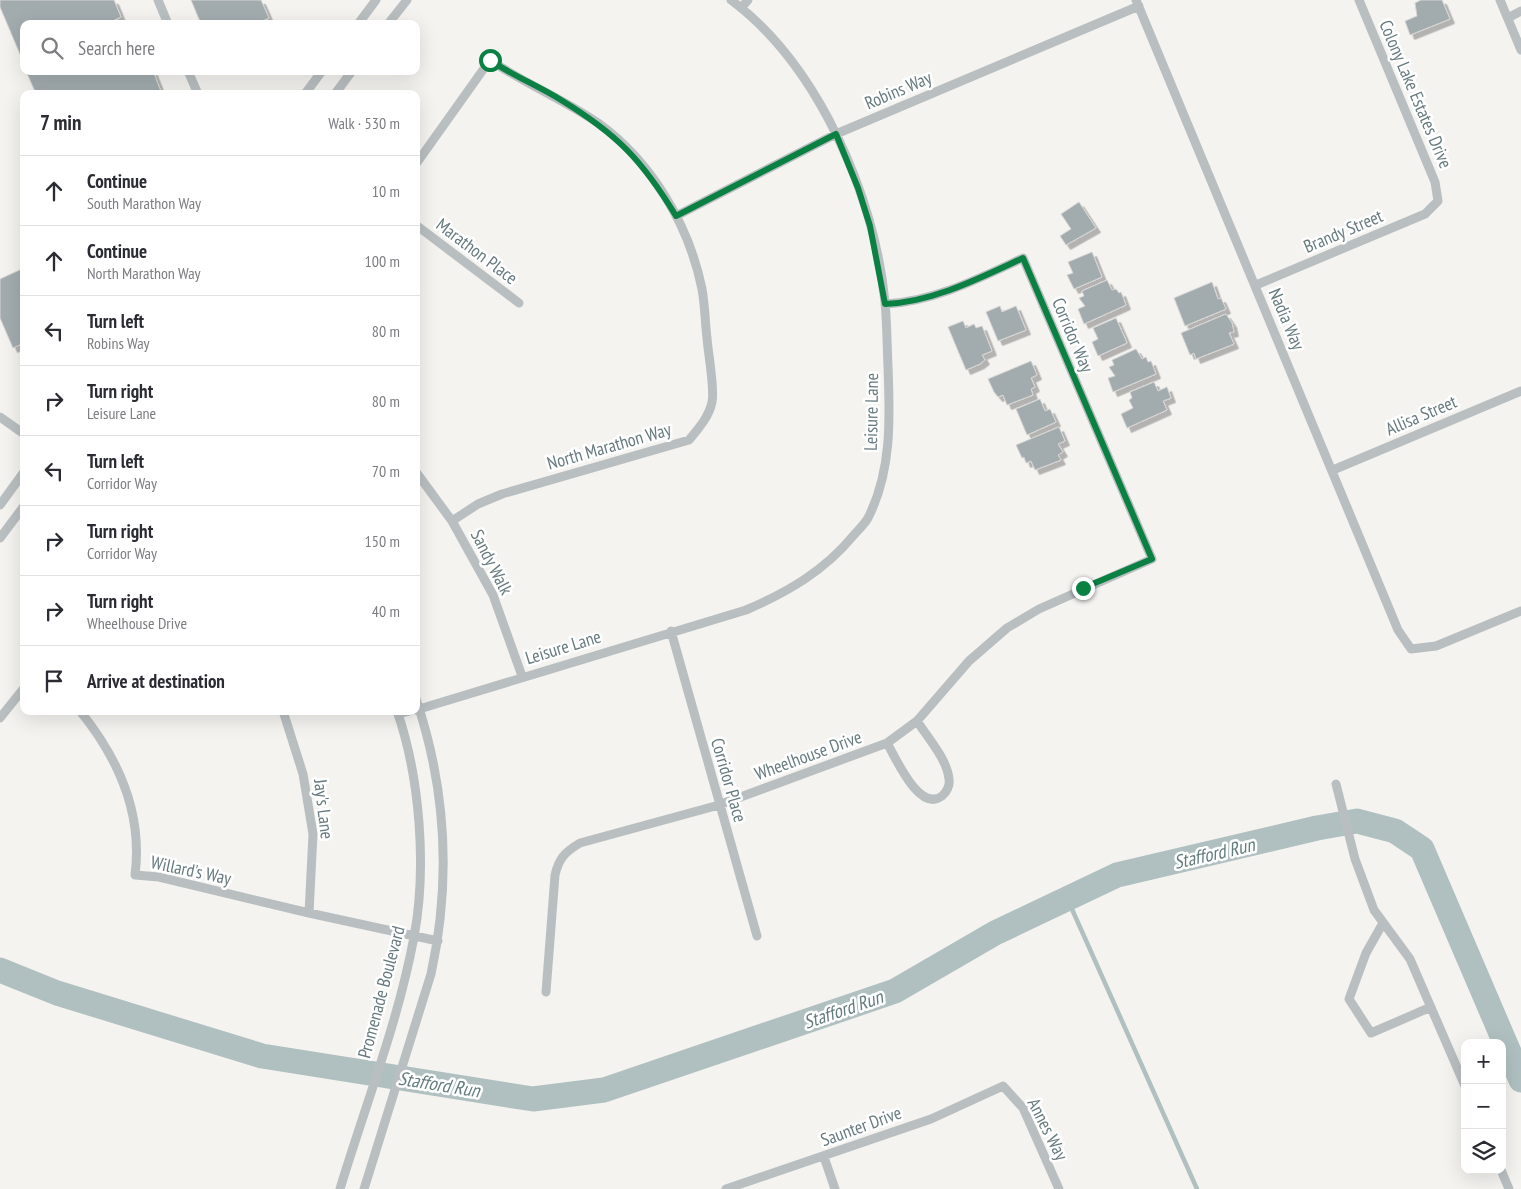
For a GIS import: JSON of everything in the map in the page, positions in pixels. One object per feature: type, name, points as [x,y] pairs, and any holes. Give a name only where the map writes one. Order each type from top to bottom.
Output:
[{"type":"street","points":[[158,0],[166,20]]},
{"type":"street","points":[[361,20],[376,0]]},
{"type":"street","points":[[391,20],[407,0]]},
{"type":"street","name":"Leisure Lane","points":[[420,708],[522,676],[746,610],[781,595],[822,569],[867,519],[878,490],[888,454],[890,418],[885,304],[870,226],[858,188],[836,134],[815,97],[791,61],[765,31],[730,0]]},
{"type":"street","points":[[741,8],[748,0]]},
{"type":"street","name":"Colony Lake Estates Drive","points":[[1359,0],[1435,182],[1438,201]]},
{"type":"street","points":[[1500,0],[1521,50]]},
{"type":"street","name":"Robins Way","points":[[676,216],[836,134],[1138,3]]},
{"type":"street","name":"Nadia Way","points":[[1138,3],[1398,630],[1411,649],[1436,646],[1521,611]]},
{"type":"street","points":[[1508,18],[1521,11]]},
{"type":"street","name":"North Marathon Way","points":[[420,158],[490,60],[515,77],[559,98],[598,124],[621,143],[654,180],[676,216],[691,248],[702,290],[713,401],[703,423],[689,440],[502,494],[478,504],[452,522]]},
{"type":"street","points":[[190,75],[196,90]]},
{"type":"street","points":[[308,90],[319,75]]},
{"type":"street","points":[[338,90],[349,75]]},
{"type":"street","name":"Brandy Street","points":[[1256,285],[1425,214],[1438,201]]},
{"type":"street","name":"Marathon Place","points":[[420,228],[519,303]]},
{"type":"street","name":"Corridor Way","points":[[885,304],[905,303],[929,297],[1023,258],[1152,559]]},
{"type":"street","name":"Allisa Street","points":[[1332,470],[1521,391]]},
{"type":"street","points":[[0,417],[20,431]]},
{"type":"street","points":[[0,505],[20,478]]},
{"type":"street","name":"Sandy Walk","points":[[420,478],[452,522],[493,596],[522,676]]},
{"type":"street","points":[[1,533],[20,511]]},
{"type":"street","name":"Wheelhouse Drive","points":[[546,992],[556,875],[558,861],[566,851],[580,843],[719,805],[887,743],[917,721],[968,661],[1007,628],[1066,597],[1152,559]]},
{"type":"street","name":"Corridor Place","points":[[672,632],[757,936]]},
{"type":"street","points":[[0,718],[20,693]]},
{"type":"street","name":"Willard's Way","points":[[83,715],[100,735],[122,774],[132,814],[138,850],[135,875],[159,877],[309,913],[438,940]]},
{"type":"street","name":"Jay's Lane","points":[[283,715],[303,774],[313,834],[309,913]]},
{"type":"street","name":"Promenade Boulevard","points":[[340,1189],[387,1038],[414,936],[419,894],[418,829],[408,748],[399,715]]},
{"type":"street","points":[[364,1189],[431,974],[438,940],[444,853],[442,826],[437,784],[420,715]]},
{"type":"street","points":[[887,743],[919,794],[928,799],[938,799],[946,792],[949,780],[945,766],[917,721]]},
{"type":"street","points":[[1336,784],[1355,858],[1374,910],[1410,959],[1464,1084]]},
{"type":"street","points":[[1384,923],[1366,953],[1349,999],[1371,1033],[1431,1007]]},
{"type":"street","name":"Saunter Drive","points":[[726,1189],[931,1119],[1003,1086]]},
{"type":"street","name":"Annes Way","points":[[1003,1086],[1023,1108],[1059,1189]]},
{"type":"street","points":[[824,1157],[835,1189]]},
{"type":"street","points":[[1503,1174],[1509,1189]]},
{"type":"building","points":[[0,0],[114,0],[121,17],[115,20],[20,20],[20,54],[0,7]]},
{"type":"building","points":[[191,0],[261,0],[269,18],[265,20],[199,20]]},
{"type":"building","points":[[1421,0],[1442,0],[1450,19],[1410,35],[1405,21],[1417,16],[1415,3]]},
{"type":"building","points":[[28,75],[155,75],[160,90],[34,90]]},
{"type":"building","points":[[1079,202],[1096,228],[1066,245],[1060,236],[1071,229],[1061,214]]},
{"type":"building","points":[[1092,252],[1102,277],[1074,289],[1067,275],[1073,273],[1068,262]]},
{"type":"building","points":[[20,270],[20,345],[13,348],[0,318],[0,279]]},
{"type":"building","points":[[1107,280],[1112,290],[1116,289],[1119,293],[1121,292],[1126,305],[1084,324],[1078,309],[1085,306],[1079,298],[1084,296],[1082,291]]},
{"type":"building","points":[[1212,282],[1218,299],[1221,298],[1226,309],[1185,326],[1174,298]]},
{"type":"building","points":[[1000,306],[1002,312],[1016,306],[1026,330],[998,341],[986,312]]},
{"type":"building","points":[[1226,314],[1232,323],[1234,332],[1229,333],[1234,344],[1196,359],[1194,353],[1190,355],[1181,333]]},
{"type":"building","points":[[1116,318],[1127,343],[1098,356],[1092,342],[1098,339],[1093,328]]},
{"type":"building","points":[[963,321],[966,328],[974,324],[976,328],[982,326],[992,351],[982,355],[985,360],[980,364],[966,370],[948,327]]},
{"type":"building","points":[[1136,349],[1142,359],[1146,357],[1148,362],[1151,361],[1156,374],[1113,392],[1108,378],[1115,376],[1109,367],[1114,365],[1112,360]]},
{"type":"building","points":[[1031,361],[1037,375],[1031,378],[1035,387],[1031,389],[1033,395],[1007,405],[1003,395],[998,397],[994,392],[988,379]]},
{"type":"building","points":[[1154,382],[1158,391],[1167,387],[1171,398],[1163,401],[1167,410],[1127,428],[1121,414],[1133,408],[1129,400],[1132,398],[1130,392]]},
{"type":"building","points":[[1040,399],[1045,411],[1050,409],[1056,422],[1027,435],[1016,409]]},
{"type":"building","points":[[1059,427],[1065,441],[1058,444],[1063,452],[1058,455],[1061,460],[1035,470],[1031,461],[1026,463],[1024,457],[1022,458],[1016,445]]},
{"type":"waterway","name":"Stafford Run","points":[[0,970],[57,993],[262,1056],[533,1099],[604,1090],[895,991],[995,933],[1117,875],[1317,828],[1357,821],[1395,831],[1422,849],[1521,1080]]},
{"type":"waterway","points":[[1067,898],[1197,1189]]},
{"type":"route","points":[[490,60],[515,77],[559,98],[598,124],[628,149],[654,180],[676,216],[836,134],[858,188],[870,226],[885,304],[905,303],[929,297],[1023,258],[1152,559],[1083,588]]}]
